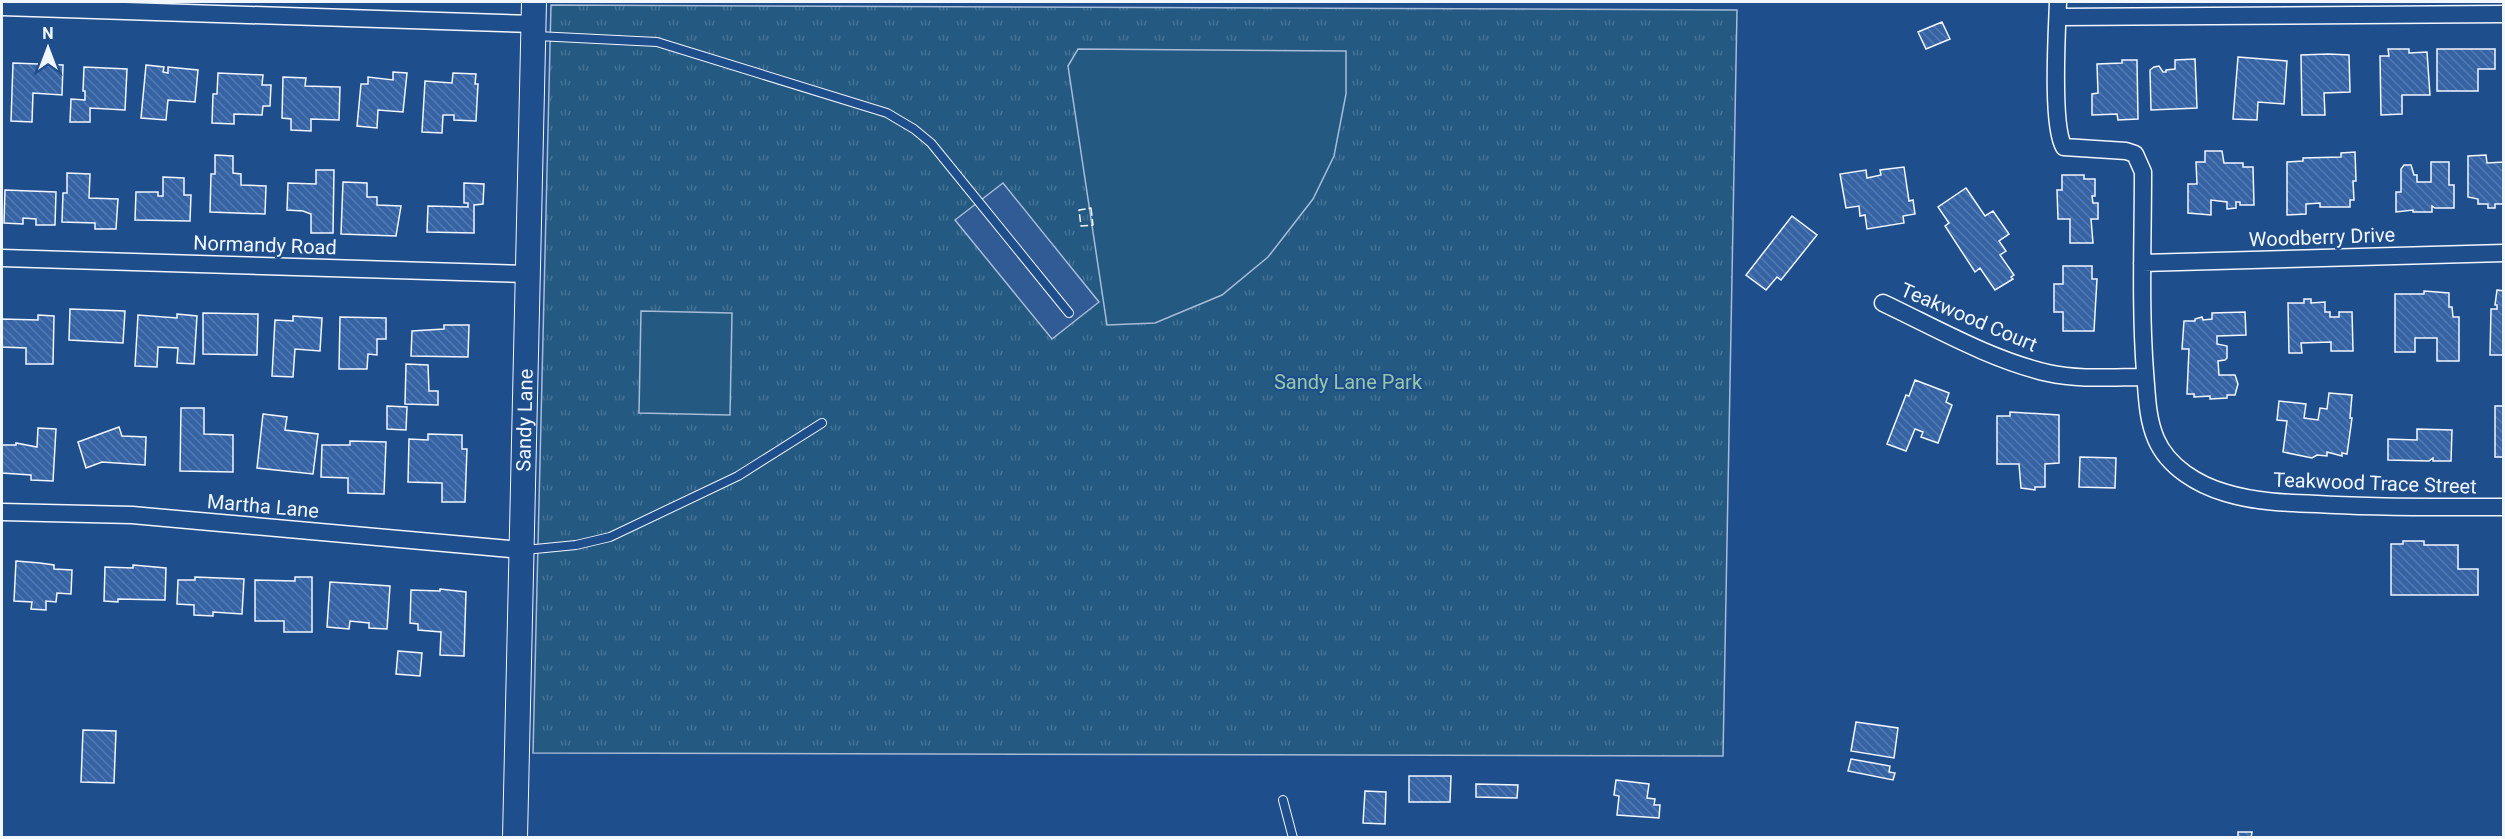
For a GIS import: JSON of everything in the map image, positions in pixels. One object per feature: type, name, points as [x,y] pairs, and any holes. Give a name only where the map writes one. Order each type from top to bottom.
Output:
[{"type":"street","points":[[2,7],[534,20]]},
{"type":"street","points":[[2058,9],[2304,9],[2504,14]]},
{"type":"street","name":"Teakwood Trace Street","points":[[2058,9],[2057,117],[2059,140],[2064,147],[2126,151],[2135,154],[2143,172],[2142,342],[2148,409],[2156,439],[2165,455],[2177,468],[2191,477],[2225,493],[2261,501],[2367,507],[2504,507]]},
{"type":"street","name":"Sandy Lane","points":[[514,837],[534,20]]},
{"type":"street","name":"Woodberry Drive","points":[[2142,263],[2504,253]]},
{"type":"street","name":"Normandy Road","points":[[2,258],[527,274]]},
{"type":"street","name":"Teakwood Court","points":[[1883,303],[1995,356],[2049,374],[2106,378],[2145,377]]},
{"type":"street","name":"Martha Lane","points":[[2,512],[132,515],[521,550]]},
{"type":"lane","points":[[534,20],[657,42],[887,113],[914,129],[931,143],[1069,313]]},
{"type":"lane","points":[[521,550],[576,545],[610,537],[738,476],[822,423]]},
{"type":"lane","points":[[1283,800],[1293,837]]},
{"type":"green space","name":"Sandy Lane Park","points":[[551,5],[1737,10],[1723,756],[533,753]]},
{"type":"green space","points":[[1078,49],[1346,51],[1346,94],[1334,156],[1313,199],[1268,257],[1222,295],[1155,323],[1107,325],[1068,66]]},
{"type":"green space","points":[[641,311],[732,313],[730,415],[639,413]]},
{"type":"shaded area","points":[[1003,183],[1099,302],[1052,339],[955,220]]},
{"type":"building","points":[[1942,22],[1950,39],[1926,49],[1918,32]]},
{"type":"building","points":[[2388,49],[2409,49],[2409,53],[2427,52],[2430,95],[2402,95],[2402,114],[2381,115],[2380,56],[2389,56]]},
{"type":"building","points":[[2437,49],[2495,49],[2495,69],[2478,69],[2478,91],[2437,91]]},
{"type":"building","points":[[2301,55],[2349,55],[2350,92],[2324,93],[2325,115],[2302,115]]},
{"type":"building","points":[[2238,57],[2287,61],[2284,104],[2258,102],[2257,120],[2233,119]]},
{"type":"building","points":[[2195,59],[2197,108],[2151,110],[2150,70],[2159,66],[2163,72],[2166,72],[2166,70],[2175,69],[2175,60]]},
{"type":"building","points":[[2122,60],[2137,60],[2138,119],[2118,120],[2117,114],[2092,115],[2092,94],[2098,93],[2097,64],[2122,63]]},
{"type":"building","points":[[13,63],[63,65],[62,95],[33,93],[32,122],[11,121]]},
{"type":"building","points":[[146,65],[164,67],[163,72],[168,73],[168,67],[198,70],[195,102],[168,100],[166,120],[141,118]]},
{"type":"building","points":[[84,67],[127,69],[125,110],[90,108],[90,122],[70,122],[71,99],[85,100]]},
{"type":"building","points":[[393,72],[407,73],[403,112],[378,110],[377,128],[357,126],[361,84],[368,84],[368,77],[393,80]]},
{"type":"building","points":[[218,73],[263,75],[262,85],[271,85],[270,106],[263,106],[262,115],[234,114],[234,124],[212,123],[213,94],[217,94]]},
{"type":"building","points":[[453,73],[476,74],[475,84],[478,84],[476,121],[454,120],[454,115],[443,115],[442,133],[422,132],[425,81],[452,83]]},
{"type":"building","points":[[283,77],[306,78],[305,86],[340,87],[339,120],[311,119],[311,131],[291,130],[291,119],[282,118]]},
{"type":"building","points":[[2205,151],[2222,151],[2224,163],[2243,163],[2243,167],[2253,167],[2254,205],[2240,205],[2240,202],[2236,202],[2236,208],[2227,209],[2227,202],[2211,200],[2211,215],[2188,213],[2188,184],[2197,184],[2196,162],[2205,162]]},
{"type":"building","points":[[2355,152],[2356,181],[2353,181],[2354,200],[2350,200],[2350,207],[2320,207],[2320,203],[2306,204],[2306,214],[2287,215],[2287,162],[2303,161],[2303,158],[2341,157],[2341,153]]},
{"type":"building","points":[[215,155],[233,156],[233,173],[241,174],[241,185],[266,186],[265,214],[210,212],[211,174],[215,174]]},
{"type":"building","points":[[2486,155],[2487,163],[2504,162],[2504,204],[2495,204],[2495,208],[2488,208],[2488,204],[2478,204],[2478,199],[2468,197],[2468,156]]},
{"type":"building","points":[[2431,162],[2449,162],[2449,185],[2454,185],[2454,208],[2432,206],[2432,212],[2413,212],[2413,210],[2396,212],[2396,192],[2401,192],[2401,169],[2404,165],[2411,165],[2414,175],[2417,175],[2417,182],[2431,182]]},
{"type":"building","points":[[1904,167],[1909,201],[1913,200],[1915,214],[1903,216],[1904,223],[1867,229],[1865,215],[1860,216],[1859,206],[1846,208],[1840,174],[1866,170],[1867,178],[1881,175],[1880,170]]},
{"type":"building","points":[[316,170],[334,170],[333,233],[311,233],[311,214],[287,210],[288,183],[316,184]]},
{"type":"building","points":[[67,173],[90,174],[89,198],[118,199],[116,229],[95,229],[95,223],[62,222],[63,193],[67,193]]},
{"type":"building","points":[[2062,175],[2084,175],[2084,179],[2095,179],[2095,196],[2092,196],[2093,203],[2098,203],[2098,219],[2091,219],[2093,243],[2070,243],[2070,219],[2058,219],[2057,190],[2062,190]]},
{"type":"building","points":[[163,177],[184,178],[184,195],[191,195],[190,221],[135,220],[136,192],[158,192],[158,196],[163,196]]},
{"type":"building","points":[[343,182],[367,183],[367,197],[377,197],[377,205],[401,206],[396,236],[341,234]]},
{"type":"building","points":[[464,183],[484,184],[483,204],[474,205],[474,233],[427,232],[428,206],[468,207],[468,203],[464,203]]},
{"type":"building","points":[[1966,188],[1985,216],[1993,211],[2009,234],[1999,241],[2006,251],[2000,255],[2014,275],[2011,277],[2013,279],[1995,290],[1980,268],[1975,272],[1945,226],[1949,223],[1938,207]]},
{"type":"building","points":[[5,190],[56,192],[55,225],[36,225],[36,219],[23,218],[23,224],[4,223]]},
{"type":"building","points":[[1792,216],[1817,235],[1781,280],[1777,277],[1766,290],[1746,275]]},
{"type":"building","points":[[2063,266],[2092,266],[2092,279],[2097,279],[2094,331],[2063,331],[2063,312],[2054,312],[2054,284],[2063,284]]},
{"type":"building","points":[[2497,290],[2504,291],[2504,355],[2490,355],[2491,309],[2497,309],[2495,305]]},
{"type":"building","points":[[2424,291],[2449,293],[2449,307],[2452,307],[2453,317],[2459,317],[2459,361],[2437,361],[2437,338],[2415,338],[2415,352],[2395,352],[2395,294],[2424,294]]},
{"type":"building","points":[[2304,299],[2311,299],[2311,303],[2325,302],[2325,312],[2330,312],[2330,317],[2339,317],[2339,312],[2352,312],[2353,351],[2331,351],[2331,342],[2301,343],[2302,353],[2289,353],[2288,303],[2304,303]]},
{"type":"building","points":[[70,309],[125,311],[123,343],[69,340]]},
{"type":"building","points":[[2245,312],[2246,335],[2217,336],[2217,344],[2227,346],[2227,358],[2218,361],[2219,375],[2235,375],[2238,384],[2235,395],[2210,399],[2210,396],[2194,397],[2194,394],[2187,394],[2189,349],[2182,349],[2184,321],[2195,321],[2202,317],[2203,320],[2212,319],[2212,313]]},
{"type":"building","points":[[203,313],[258,314],[257,355],[203,354]]},
{"type":"building","points":[[177,314],[197,316],[194,364],[177,363],[178,348],[158,347],[157,367],[135,366],[138,315],[177,318]]},
{"type":"building","points":[[38,315],[54,316],[53,364],[26,364],[26,348],[2,347],[2,319],[38,320]]},
{"type":"building","points":[[293,316],[322,318],[320,351],[295,349],[293,377],[272,376],[275,320],[293,321]]},
{"type":"building","points":[[340,317],[386,318],[386,339],[377,339],[377,355],[368,354],[367,369],[339,369]]},
{"type":"building","points":[[444,325],[469,325],[468,357],[411,356],[412,331],[444,329]]},
{"type":"building","points":[[406,364],[428,365],[429,391],[438,391],[438,405],[405,404]]},
{"type":"building","points":[[1915,380],[1949,393],[1946,402],[1952,405],[1938,443],[1921,437],[1923,432],[1915,429],[1906,451],[1887,444],[1906,395],[1909,396]]},
{"type":"building","points":[[2329,393],[2352,395],[2350,418],[2352,418],[2347,454],[2342,453],[2342,456],[2327,452],[2327,456],[2317,455],[2312,458],[2283,452],[2287,421],[2277,420],[2279,401],[2306,404],[2304,418],[2318,420],[2320,408],[2327,409]]},
{"type":"building","points":[[387,406],[407,407],[406,430],[387,429]]},
{"type":"building","points":[[2495,406],[2504,406],[2504,457],[2495,457]]},
{"type":"building","points":[[181,408],[204,408],[204,434],[233,435],[233,472],[180,471]]},
{"type":"building","points":[[2010,412],[2059,415],[2059,463],[2045,464],[2045,487],[2035,487],[2035,490],[2021,488],[2019,464],[1997,464],[1997,416],[2010,416]]},
{"type":"building","points":[[263,414],[287,417],[285,430],[318,434],[313,474],[257,468]]},
{"type":"building","points":[[119,427],[122,436],[146,437],[145,465],[102,462],[86,468],[78,442]]},
{"type":"building","points":[[38,428],[56,429],[53,481],[31,480],[31,475],[2,473],[2,445],[16,445],[16,443],[37,447]]},
{"type":"building","points":[[2417,429],[2452,430],[2451,461],[2433,461],[2433,458],[2429,461],[2388,460],[2388,439],[2417,440]]},
{"type":"building","points":[[428,434],[462,435],[462,449],[467,449],[465,502],[442,502],[442,483],[408,482],[409,439],[428,440]]},
{"type":"building","points":[[350,441],[386,442],[384,494],[348,493],[348,478],[321,477],[322,445],[350,445]]},
{"type":"building","points":[[2080,457],[2116,458],[2115,488],[2079,487]]},
{"type":"building","points":[[2403,541],[2424,541],[2424,545],[2458,545],[2458,569],[2478,569],[2478,595],[2391,595],[2391,544],[2403,544]]},
{"type":"building","points":[[16,561],[54,565],[54,569],[72,570],[71,594],[57,593],[56,602],[46,601],[46,610],[31,609],[32,602],[14,601]]},
{"type":"building","points":[[133,565],[166,568],[165,600],[104,601],[105,567],[133,568]]},
{"type":"building","points":[[195,577],[244,579],[242,614],[213,612],[213,616],[194,615],[194,605],[177,604],[178,580],[195,580]]},
{"type":"building","points":[[295,577],[312,577],[312,632],[284,632],[284,621],[255,621],[255,580],[295,581]]},
{"type":"building","points":[[330,582],[390,586],[387,629],[369,628],[369,623],[350,621],[349,629],[327,627]]},
{"type":"building","points":[[440,589],[466,592],[464,656],[440,655],[441,632],[418,630],[418,624],[410,623],[411,590],[440,591]]},
{"type":"building","points":[[398,651],[422,653],[420,676],[396,674]]},
{"type":"building","points":[[1856,722],[1898,728],[1894,758],[1851,751]]},
{"type":"building","points":[[83,730],[116,731],[114,783],[81,782]]},
{"type":"building","points":[[1851,759],[1890,766],[1889,772],[1895,773],[1893,780],[1848,771]]},
{"type":"building","points":[[1409,776],[1451,776],[1450,802],[1409,802]]},
{"type":"building","points":[[1616,780],[1649,784],[1647,798],[1655,799],[1654,805],[1660,805],[1659,818],[1617,815],[1619,796],[1614,795]]},
{"type":"building","points":[[1476,784],[1518,785],[1517,798],[1476,797]]},
{"type":"building","points":[[1365,791],[1386,792],[1385,824],[1363,823]]},
{"type":"building","points":[[2238,832],[2252,832],[2251,838],[2238,838]]},
{"type":"fence","points":[[1091,208],[1093,225],[1081,226],[1079,210],[1091,208]]}]
